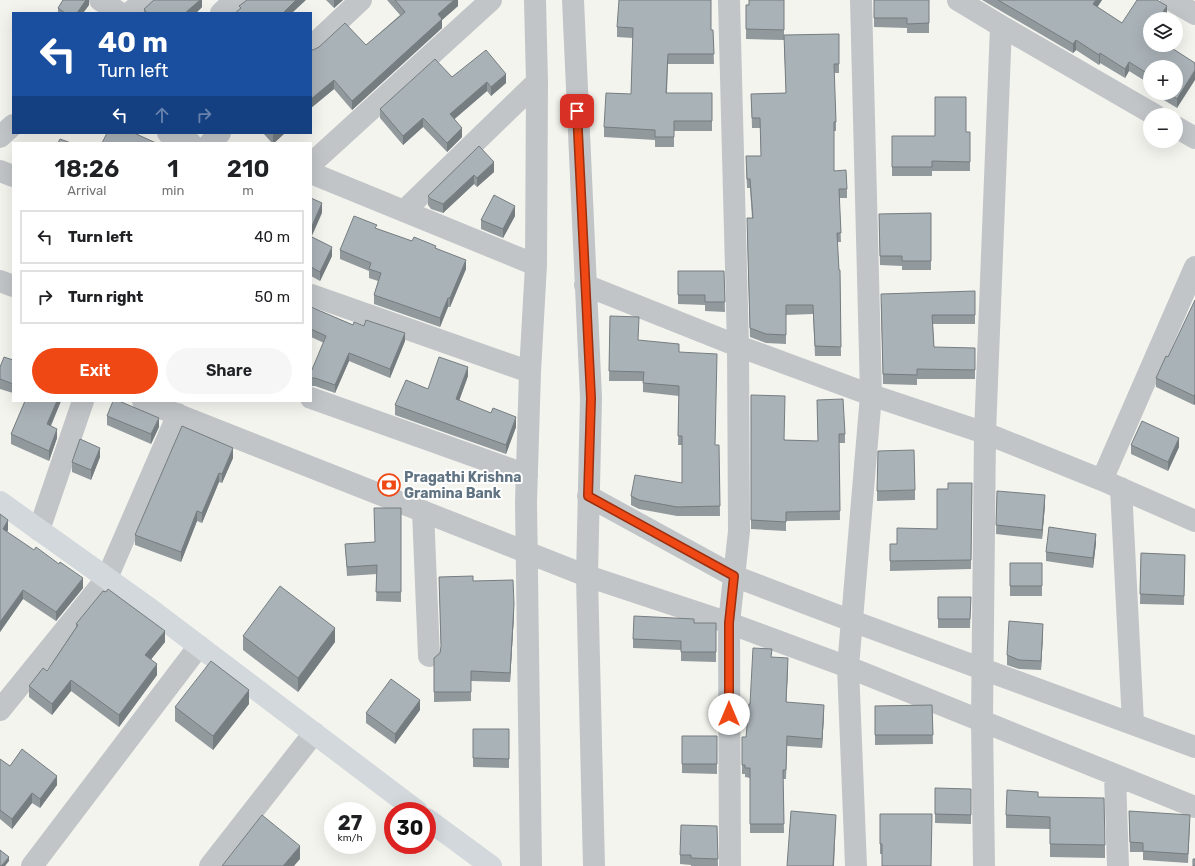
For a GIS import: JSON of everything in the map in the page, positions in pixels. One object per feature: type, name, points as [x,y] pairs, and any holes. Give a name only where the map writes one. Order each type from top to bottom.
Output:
[{"type":"main road","points":[[0,502],[199,646],[405,802]]},
{"type":"main road","points":[[436,825],[491,866]]},
{"type":"street","points":[[100,0],[118,12]]},
{"type":"street","points":[[131,12],[144,0]]},
{"type":"street","points":[[222,12],[235,0]]},
{"type":"street","points":[[312,46],[361,0]]},
{"type":"street","points":[[312,163],[491,0]]},
{"type":"street","points":[[531,866],[526,502],[530,372],[536,265],[537,82],[535,0]]},
{"type":"street","points":[[572,0],[591,398],[588,496],[588,567],[594,866]]},
{"type":"street","points":[[729,0],[738,346],[739,531],[729,623],[730,866]]},
{"type":"street","points":[[856,866],[848,667],[871,395],[861,0]]},
{"type":"street","points":[[958,0],[1143,108]]},
{"type":"street","points":[[1171,0],[1195,14]]},
{"type":"street","points":[[984,866],[982,668],[985,433],[1001,26]]},
{"type":"street","points":[[404,211],[537,82]]},
{"type":"street","points":[[0,137],[12,126]]},
{"type":"street","points":[[1183,131],[1195,138]]},
{"type":"street","points":[[170,134],[189,142]]},
{"type":"street","points":[[211,142],[219,134]]},
{"type":"street","points":[[0,171],[12,176]]},
{"type":"street","points":[[312,173],[536,265]]},
{"type":"street","points":[[1132,723],[1111,484],[1195,267]]},
{"type":"street","points":[[0,281],[12,286]]},
{"type":"street","points":[[585,285],[738,346],[871,395],[985,433],[1111,484],[1195,521]]},
{"type":"street","points":[[312,295],[530,372]]},
{"type":"street","points":[[312,398],[527,475]]},
{"type":"street","points":[[39,530],[83,402]]},
{"type":"street","points":[[147,402],[174,408],[423,511],[527,543],[729,623],[848,667],[1195,807]]},
{"type":"street","points":[[0,710],[107,578],[174,408]]},
{"type":"street","points":[[588,496],[734,576],[1195,747]]},
{"type":"street","points":[[423,511],[429,656]]},
{"type":"street","points":[[32,866],[199,646]]},
{"type":"street","points":[[210,866],[314,733]]},
{"type":"street","points":[[1115,776],[1118,866]]},
{"type":"building","points":[[63,0],[86,0],[78,12],[64,12],[58,8]]},
{"type":"building","points":[[154,0],[200,0],[186,12],[146,12],[144,9]]},
{"type":"building","points":[[247,0],[296,0],[284,12],[236,12],[241,8],[239,6]]},
{"type":"building","points":[[395,0],[454,0],[438,14],[442,19],[352,101],[334,80],[312,98],[312,50],[319,47],[345,23],[366,45],[405,12]]},
{"type":"building","points":[[619,0],[711,0],[711,30],[713,30],[714,54],[668,54],[666,93],[712,93],[712,121],[674,121],[674,137],[655,137],[655,130],[604,127],[606,93],[631,94],[633,28],[617,27]]},
{"type":"building","points":[[749,0],[784,0],[784,30],[746,29],[746,5],[749,5]]},
{"type":"building","points":[[874,0],[929,0],[929,23],[907,24],[907,18],[874,18]]},
{"type":"building","points":[[998,0],[1096,0],[1093,4],[1122,23],[1137,0],[1157,0],[1167,6],[1163,12],[1143,12],[1143,52],[1178,52],[1195,63],[1195,70],[1183,89],[1183,60],[1143,60],[1143,71],[1129,62],[1125,69],[1076,40],[1073,44]]},
{"type":"building","points":[[839,34],[839,64],[834,64],[836,122],[834,122],[834,171],[846,170],[847,189],[839,189],[841,233],[837,233],[840,270],[841,347],[815,346],[813,305],[786,305],[786,335],[766,334],[750,328],[747,218],[753,218],[750,179],[747,179],[746,156],[761,156],[760,118],[752,118],[751,94],[786,93],[784,35]]},
{"type":"building","points":[[486,50],[506,74],[491,87],[487,82],[450,114],[462,128],[447,143],[423,118],[403,136],[380,109],[435,59],[452,77]]},
{"type":"building","points":[[935,97],[966,97],[966,132],[970,132],[970,162],[932,161],[932,167],[892,167],[892,136],[935,136]]},
{"type":"building","points":[[106,134],[136,134],[154,142],[102,142]]},
{"type":"building","points":[[60,139],[68,142],[58,142]]},
{"type":"building","points":[[479,146],[494,162],[477,178],[474,175],[443,204],[431,199],[428,196]]},
{"type":"building","points":[[494,195],[515,206],[503,229],[481,220]]},
{"type":"building","points":[[312,198],[322,203],[312,226]]},
{"type":"building","points":[[931,213],[931,261],[902,261],[902,256],[880,256],[879,214]]},
{"type":"building","points":[[354,216],[377,225],[375,228],[412,241],[414,237],[436,246],[435,248],[466,260],[440,318],[374,295],[381,273],[369,269],[371,263],[340,250]]},
{"type":"building","points":[[312,237],[332,247],[320,272],[312,268]]},
{"type":"building","points":[[678,271],[724,271],[725,302],[705,302],[705,295],[678,295]]},
{"type":"building","points":[[975,291],[975,315],[932,315],[934,347],[975,348],[975,370],[917,369],[917,375],[883,374],[881,294]]},
{"type":"building","points":[[1195,300],[1194,396],[1156,378],[1166,356],[1168,357]]},
{"type":"building","points":[[312,307],[353,325],[354,322],[364,326],[366,320],[405,333],[390,369],[349,353],[335,385],[312,378],[312,370],[326,336],[312,329]]},
{"type":"building","points":[[610,316],[639,317],[638,340],[679,344],[679,352],[717,354],[715,445],[719,445],[720,506],[677,507],[639,500],[631,496],[635,475],[682,483],[682,436],[678,436],[679,386],[643,383],[644,372],[609,371]]},
{"type":"building","points":[[4,357],[12,360],[12,384],[0,379],[0,367]]},
{"type":"building","points":[[439,357],[468,367],[456,399],[491,413],[493,408],[516,417],[506,445],[395,405],[406,380],[428,389]]},
{"type":"building","points":[[751,395],[785,396],[784,440],[818,441],[817,400],[843,399],[845,434],[839,434],[840,511],[786,512],[786,522],[751,520]]},
{"type":"building","points":[[25,402],[57,402],[47,424],[57,429],[49,451],[11,434]]},
{"type":"building","points":[[113,402],[121,402],[159,418],[151,434],[107,416]]},
{"type":"building","points":[[1142,421],[1179,438],[1168,462],[1131,445]]},
{"type":"building","points":[[182,426],[233,448],[222,474],[219,473],[202,513],[197,511],[181,552],[135,535]]},
{"type":"building","points":[[80,439],[100,448],[91,470],[72,462]]},
{"type":"building","points":[[914,450],[915,490],[877,491],[878,451]]},
{"type":"building","points":[[948,483],[972,483],[971,560],[890,561],[890,544],[897,544],[897,528],[937,529],[937,489],[948,489]]},
{"type":"building","points":[[997,491],[1045,495],[1042,530],[996,525]]},
{"type":"building","points":[[374,508],[401,508],[401,592],[376,592],[377,565],[347,567],[345,544],[375,542]]},
{"type":"building","points":[[0,514],[8,520],[3,529],[34,550],[36,547],[59,564],[60,562],[83,578],[56,612],[23,590],[0,622]]},
{"type":"building","points":[[1049,527],[1096,534],[1093,558],[1046,552]]},
{"type":"building","points":[[1141,553],[1185,555],[1184,596],[1140,594]]},
{"type":"building","points":[[1010,563],[1042,563],[1042,586],[1010,586]]},
{"type":"building","points":[[473,576],[473,581],[513,580],[514,604],[510,673],[471,671],[471,692],[434,692],[434,658],[440,653],[441,646],[439,577]]},
{"type":"building","points":[[280,586],[335,628],[298,678],[243,636]]},
{"type":"building","points":[[108,589],[165,631],[145,655],[157,664],[119,715],[71,680],[52,704],[29,686],[43,668],[47,671],[78,625],[76,624],[103,591],[106,592]]},
{"type":"building","points":[[938,597],[971,597],[970,619],[938,619]]},
{"type":"building","points":[[634,616],[694,619],[694,623],[716,623],[716,652],[681,652],[681,641],[633,639]]},
{"type":"building","points":[[1009,621],[1043,624],[1041,661],[1019,660],[1007,655]]},
{"type":"building","points":[[753,648],[772,649],[771,657],[788,658],[786,702],[824,705],[822,739],[787,736],[786,770],[783,770],[784,824],[750,824],[750,768],[745,768],[745,765],[742,765],[742,737],[746,737],[750,704]]},
{"type":"building","points":[[211,661],[249,690],[213,736],[175,707]]},
{"type":"building","points":[[391,679],[420,700],[395,734],[366,713]]},
{"type":"building","points":[[932,705],[933,735],[875,735],[875,706]]},
{"type":"building","points":[[473,729],[509,729],[509,759],[473,758]]},
{"type":"building","points":[[682,736],[717,736],[717,764],[682,764]]},
{"type":"building","points":[[22,749],[57,776],[40,799],[32,793],[12,819],[0,810],[0,759],[10,766]]},
{"type":"building","points":[[935,788],[971,789],[971,815],[935,814]]},
{"type":"building","points":[[1007,790],[1038,792],[1038,797],[1104,798],[1105,845],[1050,844],[1050,817],[1006,815]]},
{"type":"building","points":[[791,811],[836,815],[833,866],[787,866]]},
{"type":"building","points":[[1129,811],[1190,815],[1188,854],[1143,851],[1143,843],[1130,842]]},
{"type":"building","points":[[880,814],[932,814],[931,866],[882,866]]},
{"type":"building","points":[[262,815],[300,846],[283,866],[222,866]]},
{"type":"building","points":[[681,825],[717,826],[718,859],[691,858],[691,855],[680,855]]},
{"type":"building","points":[[0,850],[9,857],[1,866],[0,866]]},
{"type":"building","points":[[1193,859],[1195,859],[1195,866],[1193,866]]},
{"type":"place","name":"Pragathi Krishna Gramina Bank","points":[[389,485]]},
{"type":"route","points":[[577,111],[591,398],[588,496],[734,576],[729,623],[729,714]]}]
